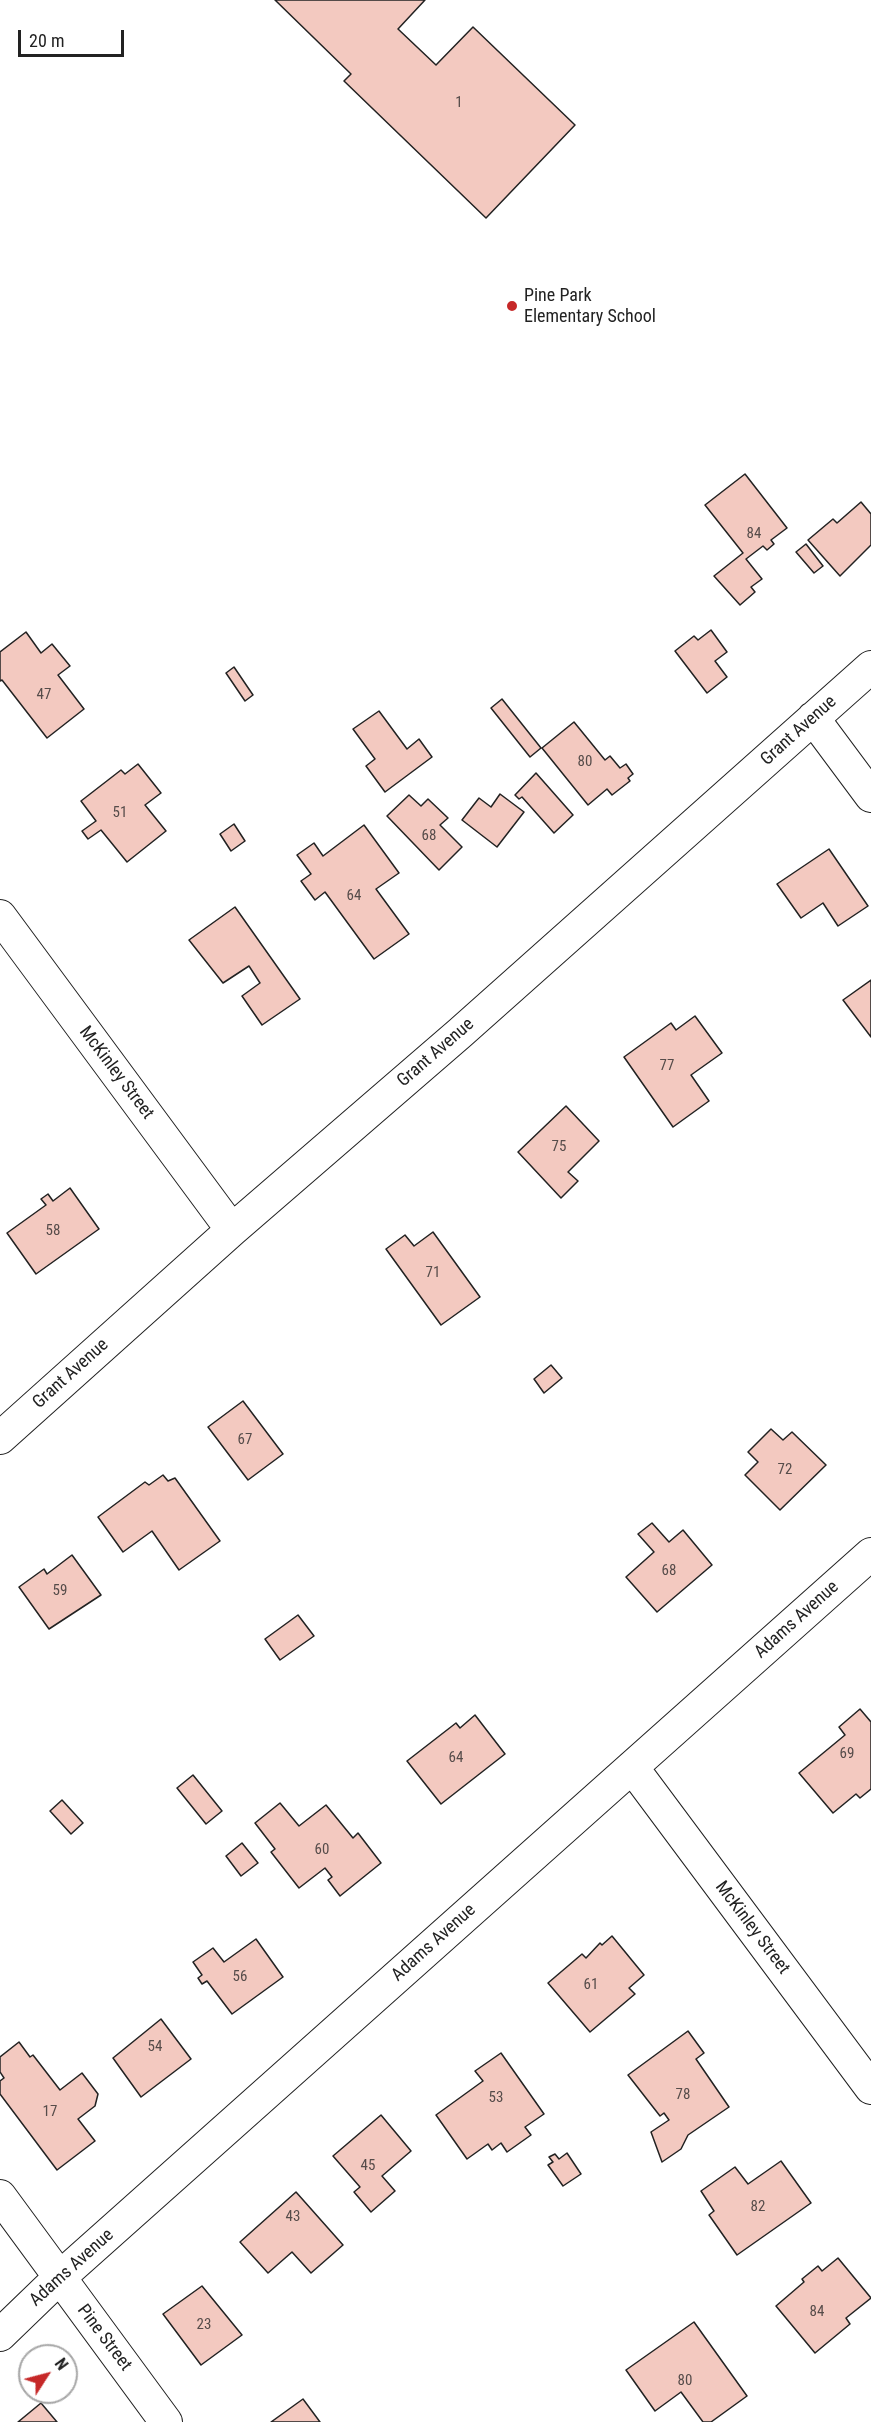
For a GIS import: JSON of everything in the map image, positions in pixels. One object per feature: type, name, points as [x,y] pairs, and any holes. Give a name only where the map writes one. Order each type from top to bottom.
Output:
[{"type":"street","name":"Grant Avenue","points":[[0,1438],[232,1230],[460,1033],[871,667]]},
{"type":"street","points":[[813,718],[871,796]]},
{"type":"street","name":"McKinley Street","points":[[0,916],[232,1230]]},
{"type":"street","name":"Adams Avenue","points":[[0,2335],[60,2278],[871,1554]]},
{"type":"street","name":"McKinley Street","points":[[632,1767],[871,2088]]},
{"type":"street","name":"Pine Street","points":[[0,2196],[166,2422]]},
{"type":"building","points":[[275,0],[425,0],[398,29],[436,65],[473,27],[575,125],[486,218],[344,81],[351,74]]},
{"type":"building","points":[[745,474],[787,528],[771,540],[774,544],[767,550],[763,546],[746,559],[762,579],[751,587],[755,592],[740,605],[714,576],[743,553],[705,505]]},
{"type":"building","points":[[861,502],[871,514],[871,545],[840,576],[808,540],[833,519],[837,523]]},
{"type":"building","points":[[806,544],[823,566],[814,573],[796,552]]},
{"type":"building","points":[[711,630],[727,652],[715,661],[727,677],[707,693],[675,651],[694,636],[698,640]]},
{"type":"building","points":[[26,632],[41,653],[52,644],[70,666],[58,675],[84,709],[47,738],[2,680],[0,681],[0,652]]},
{"type":"building","points":[[234,667],[253,695],[245,701],[226,673]]},
{"type":"building","points":[[502,699],[541,748],[530,757],[491,708]]},
{"type":"building","points":[[379,711],[407,749],[419,739],[432,757],[385,792],[366,766],[375,759],[353,729]]},
{"type":"building","points":[[574,722],[605,760],[610,756],[620,768],[626,764],[633,774],[628,778],[630,781],[612,795],[607,789],[588,805],[542,748]]},
{"type":"building","points":[[138,764],[161,793],[145,805],[166,831],[127,862],[101,830],[88,839],[82,831],[96,821],[81,801],[121,770],[125,774]]},
{"type":"building","points":[[536,773],[573,815],[554,833],[522,797],[519,799],[515,795]]},
{"type":"building","points":[[500,794],[524,812],[497,847],[462,820],[479,798],[491,807]]},
{"type":"building","points":[[409,795],[421,806],[428,799],[448,818],[440,825],[462,847],[439,870],[387,816]]},
{"type":"building","points":[[234,824],[245,841],[231,851],[220,834]]},
{"type":"building","points":[[364,825],[399,873],[376,889],[409,934],[374,959],[325,892],[315,900],[301,881],[311,874],[297,855],[314,843],[323,856]]},
{"type":"building","points":[[829,849],[868,906],[838,926],[823,903],[801,918],[777,884]]},
{"type":"building","points":[[235,907],[300,999],[262,1025],[242,996],[260,983],[249,966],[223,983],[189,940]]},
{"type":"building","points":[[871,980],[871,1037],[843,1000]]},
{"type":"building","points":[[695,1016],[722,1053],[691,1075],[709,1101],[673,1127],[624,1057],[671,1023],[676,1030]]},
{"type":"building","points":[[566,1106],[599,1141],[568,1172],[578,1181],[561,1198],[518,1152]]},
{"type":"building","points":[[70,1188],[99,1229],[36,1274],[7,1233],[46,1205],[41,1199],[48,1194],[53,1201]]},
{"type":"building","points":[[433,1232],[480,1297],[441,1325],[386,1249],[405,1235],[414,1246]]},
{"type":"building","points":[[551,1365],[562,1378],[544,1393],[534,1379]]},
{"type":"building","points":[[243,1401],[283,1454],[248,1480],[208,1427]]},
{"type":"building","points":[[771,1429],[783,1440],[792,1432],[826,1465],[780,1510],[745,1475],[758,1462],[748,1452]]},
{"type":"building","points":[[163,1475],[168,1481],[175,1478],[220,1541],[179,1570],[152,1531],[123,1552],[98,1517],[145,1482],[149,1485]]},
{"type":"building","points":[[652,1523],[669,1542],[683,1530],[712,1565],[657,1612],[626,1577],[654,1552],[638,1534]]},
{"type":"building","points":[[72,1555],[101,1595],[49,1629],[19,1587],[44,1569],[47,1574]]},
{"type":"building","points":[[298,1615],[314,1636],[280,1660],[265,1639]]},
{"type":"building","points":[[860,1709],[871,1722],[871,1789],[860,1798],[856,1794],[833,1813],[799,1773],[845,1735],[839,1727]]},
{"type":"building","points":[[475,1715],[505,1754],[441,1804],[407,1761],[456,1723],[460,1728]]},
{"type":"building","points":[[193,1775],[222,1811],[206,1824],[177,1788]]},
{"type":"building","points":[[62,1800],[83,1823],[71,1834],[50,1811]]},
{"type":"building","points":[[280,1803],[299,1826],[326,1805],[353,1838],[358,1833],[381,1863],[340,1896],[328,1880],[332,1877],[325,1868],[299,1888],[271,1852],[275,1849],[255,1823]]},
{"type":"building","points":[[242,1843],[258,1863],[241,1876],[226,1856]]},
{"type":"building","points":[[612,1936],[644,1975],[629,1988],[635,1994],[590,2032],[548,1983],[582,1954],[586,1958],[600,1943],[602,1945]]},
{"type":"building","points":[[256,1939],[283,1977],[232,2014],[207,1981],[202,1984],[198,1978],[202,1975],[193,1962],[213,1948],[224,1962]]},
{"type":"building","points":[[161,2019],[191,2059],[141,2097],[113,2058]]},
{"type":"building","points":[[688,2031],[704,2053],[696,2059],[729,2107],[688,2135],[681,2149],[662,2162],[651,2132],[669,2120],[664,2113],[660,2116],[628,2075]]},
{"type":"building","points":[[19,2042],[30,2057],[33,2055],[60,2090],[82,2073],[98,2094],[95,2106],[78,2119],[95,2141],[57,2170],[0,2094],[0,2081],[4,2078],[0,2072],[0,2057]]},
{"type":"building","points":[[501,2053],[544,2114],[525,2127],[531,2135],[507,2152],[501,2143],[492,2150],[488,2144],[467,2159],[436,2115],[483,2081],[475,2071]]},
{"type":"building","points":[[381,2115],[411,2151],[382,2176],[395,2191],[371,2212],[354,2192],[360,2187],[333,2156]]},
{"type":"building","points":[[567,2153],[581,2174],[563,2186],[548,2165],[553,2162],[549,2157],[555,2154],[559,2159]]},
{"type":"building","points":[[781,2161],[811,2203],[737,2255],[709,2215],[714,2211],[701,2191],[735,2167],[748,2184]]},
{"type":"building","points":[[296,2192],[343,2245],[311,2273],[292,2252],[268,2273],[240,2242]]},
{"type":"building","points":[[838,2258],[871,2298],[846,2318],[850,2324],[815,2353],[776,2306],[804,2282],[802,2279],[818,2266],[822,2271]]},
{"type":"building","points":[[202,2286],[242,2335],[201,2365],[163,2314]]},
{"type":"building","points":[[694,2322],[747,2396],[711,2422],[703,2422],[681,2392],[655,2411],[626,2370]]},
{"type":"building","points":[[303,2399],[320,2422],[271,2422]]},
{"type":"building","points":[[42,2404],[57,2422],[18,2422]]},
{"type":"place","name":"Pine Park Elementary School","points":[[512,306]]}]
